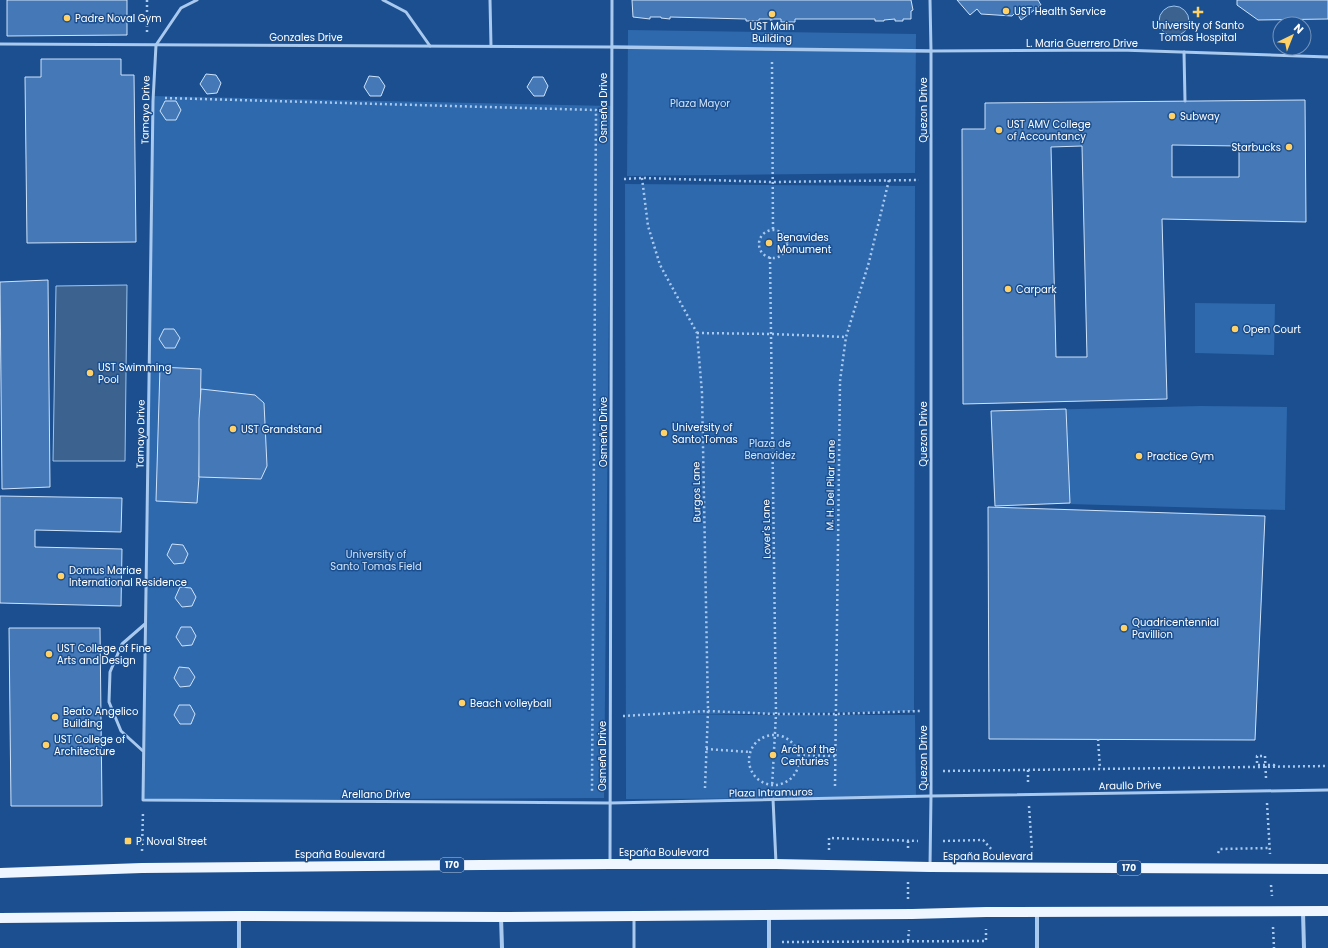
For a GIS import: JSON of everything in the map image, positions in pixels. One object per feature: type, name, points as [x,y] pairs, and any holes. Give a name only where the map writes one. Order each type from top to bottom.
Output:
[{"type":"main road","name":"España Boulevard","points":[[0,873],[142,868],[610,864],[1328,869]]},
{"type":"main road","points":[[0,918],[239,916],[501,917],[769,914],[1328,912]]},
{"type":"street","points":[[612,47],[931,52]]},
{"type":"street","points":[[1303,912],[1304,948]]},
{"type":"street","points":[[1037,913],[1037,948]]},
{"type":"street","points":[[769,914],[769,948]]},
{"type":"street","points":[[239,916],[239,948]]},
{"type":"street","points":[[501,917],[502,948]]},
{"type":"lane","points":[[156,45],[181,8],[197,0]]},
{"type":"lane","points":[[383,0],[406,12],[430,46]]},
{"type":"lane","points":[[490,0],[490,46]]},
{"type":"lane","name":"Osmeña Drive","points":[[610,864],[612,0]]},
{"type":"lane","name":"Quezon Drive","points":[[930,0],[932,771],[930,867]]},
{"type":"lane","name":"Gonzales Drive","points":[[0,44],[612,47]]},
{"type":"lane","name":"Tamayo Drive","points":[[143,800],[153,101],[156,45]]},
{"type":"lane","name":"L. Maria Guerrero Drive","points":[[931,52],[1120,50],[1328,56]]},
{"type":"lane","points":[[1184,52],[1185,101]]},
{"type":"lane","points":[[143,752],[121,731],[109,702],[109,695],[110,672],[122,644],[145,624]]},
{"type":"lane","name":"Araullo Drive","points":[[932,796],[1328,790]]},
{"type":"lane","name":"Plaza Intramuros","points":[[610,803],[932,796]]},
{"type":"lane","name":"Arellano Drive","points":[[143,800],[610,803]]},
{"type":"lane","points":[[773,800],[776,864]]},
{"type":"lane","points":[[634,916],[634,948]]},
{"type":"path","points":[[147,0],[147,45]]},
{"type":"path","points":[[772,19],[772,182],[774,230]]},
{"type":"path","points":[[153,101],[160,98],[596,110],[592,794]]},
{"type":"path","points":[[611,180],[642,178],[772,182],[931,179]]},
{"type":"path","name":"Burgos Lane","points":[[642,178],[648,226],[660,264],[696,333],[702,393],[708,711],[704,794]]},
{"type":"path","name":"M. H. Del Pilar Lane","points":[[835,787],[840,381],[846,337],[869,262],[889,180]]},
{"type":"path","points":[[774,230],[778,231],[785,237],[786,245],[782,253],[774,257],[770,257],[762,252],[759,244],[760,239],[765,232],[774,230]]},
{"type":"path","name":"Lover's Lane","points":[[770,257],[776,714],[771,796],[773,800]]},
{"type":"path","points":[[696,333],[846,337]]},
{"type":"path","points":[[610,716],[708,711],[776,714],[835,714],[931,710]]},
{"type":"path","points":[[775,735],[790,741],[796,748],[799,763],[797,771],[792,778],[782,784],[772,786],[762,782],[753,774],[749,764],[750,752],[756,742],[766,736],[775,735]]},
{"type":"path","points":[[1098,739],[1100,769]]},
{"type":"path","points":[[706,749],[750,752]]},
{"type":"path","points":[[798,755],[835,756]]},
{"type":"path","points":[[1266,763],[1265,756],[1257,756],[1257,765],[1274,764],[1274,767]]},
{"type":"path","points":[[932,771],[1328,766]]},
{"type":"path","points":[[1028,770],[1032,868]]},
{"type":"path","points":[[142,868],[143,800]]},
{"type":"path","points":[[829,838],[908,841]]},
{"type":"path","points":[[942,841],[983,840]]},
{"type":"path","points":[[1220,849],[1270,848]]},
{"type":"path","points":[[908,942],[909,925]]},
{"type":"path","points":[[769,942],[986,941]]},
{"type":"green space","name":"Plaza Mayor","points":[[628,30],[916,34],[915,173],[627,176]]},
{"type":"green space","name":"University of Santo Tomas Field","points":[[153,96],[611,106],[604,798],[143,800]]},
{"type":"green space","name":"Plaza de Benavidez","points":[[625,184],[915,186],[914,711],[685,715],[915,715],[916,798],[626,799]]},
{"type":"green space","name":"Open Court","points":[[1195,303],[1275,304],[1274,355],[1195,353]]},
{"type":"green space","name":"Practice Gym","points":[[1200,406],[1287,407],[1285,510],[994,502],[991,411]]},
{"type":"shaded area","points":[[1174,6],[1185,10],[1189,21],[1185,32],[1174,36],[1163,32],[1159,21],[1163,10]]},
{"type":"shaded area","name":"UST Swimming Pool","points":[[127,285],[125,461],[53,461],[56,286]]},
{"type":"building","name":"Padre Noval Gym","points":[[7,0],[127,0],[127,35],[7,36]]},
{"type":"building","name":"UST Main Building","points":[[632,0],[911,0],[913,10],[911,11],[911,19],[903,19],[903,21],[895,21],[895,19],[875,21],[875,19],[795,19],[795,22],[781,22],[781,19],[759,19],[759,21],[746,21],[746,19],[670,17],[670,19],[650,17],[650,19],[633,17]]},
{"type":"building","name":"UST Health Service","points":[[957,0],[1038,0],[1041,5],[1021,20],[1016,12],[1012,16],[981,14],[977,9],[970,15]]},
{"type":"building","points":[[1237,0],[1328,0],[1328,19],[1312,19],[1312,16],[1272,16],[1272,20],[1258,20],[1237,5]]},
{"type":"building","points":[[41,59],[121,59],[121,75],[134,75],[136,242],[27,243],[25,77],[41,77]]},
{"type":"building","points":[[206,74],[216,75],[221,83],[217,93],[207,94],[200,84]]},
{"type":"building","points":[[369,76],[379,77],[385,86],[381,96],[370,96],[364,87]]},
{"type":"building","points":[[533,77],[543,77],[548,86],[544,96],[534,96],[527,87]]},
{"type":"building","name":"Carpark","points":[[1305,100],[1306,222],[1162,219],[1167,399],[963,404],[962,129],[985,129],[985,103]],"holes":[[[1172,145],[1239,146],[1239,177],[1172,177]],[[1082,146],[1087,357],[1056,357],[1051,147]]]},
{"type":"building","points":[[165,101],[176,101],[181,110],[176,120],[166,120],[160,111]]},
{"type":"building","points":[[48,280],[50,487],[2,489],[0,282]]},
{"type":"building","points":[[164,329],[174,329],[180,338],[175,348],[165,348],[159,339]]},
{"type":"building","points":[[160,367],[201,369],[199,477],[197,503],[156,501]]},
{"type":"building","name":"UST Grandstand","points":[[201,389],[255,395],[264,403],[267,466],[261,479],[199,477],[199,419]]},
{"type":"building","points":[[1066,409],[1070,503],[995,506],[991,411]]},
{"type":"building","name":"Domus Mariae International Residence","points":[[0,496],[122,498],[121,532],[35,530],[35,547],[122,549],[121,606],[0,603]]},
{"type":"building","name":"Quadricentennial Pavillion","points":[[988,507],[1265,516],[1255,740],[989,739]]},
{"type":"building","points":[[172,544],[183,545],[188,554],[184,563],[174,564],[167,555]]},
{"type":"building","points":[[180,587],[191,588],[196,597],[192,606],[182,607],[175,598]]},
{"type":"building","points":[[181,627],[191,627],[196,636],[192,645],[182,646],[176,637]]},
{"type":"building","name":"Beato Angelico Building","points":[[9,628],[100,628],[102,806],[11,806]]},
{"type":"building","points":[[179,667],[189,668],[195,677],[190,686],[180,687],[174,678]]},
{"type":"building","points":[[179,705],[190,705],[195,714],[191,724],[180,724],[174,715]]},
{"type":"place","name":"UST Health Service","points":[[1006,11]]},
{"type":"place","name":"University of Santo Tomas Hospital","points":[[1198,12]]},
{"type":"place","name":"UST Main Building","points":[[772,14]]},
{"type":"place","name":"Padre Noval Gym","points":[[67,18]]},
{"type":"place","name":"Subway","points":[[1172,116]]},
{"type":"place","name":"UST AMV College of Accountancy","points":[[999,130]]},
{"type":"place","name":"Starbucks","points":[[1289,147]]},
{"type":"place","name":"Benavides Monument","points":[[769,243]]},
{"type":"place","name":"Carpark","points":[[1008,289]]},
{"type":"place","name":"Open Court","points":[[1235,329]]},
{"type":"place","name":"UST Swimming Pool","points":[[90,373]]},
{"type":"place","name":"UST Grandstand","points":[[233,429]]},
{"type":"place","name":"University of Santo Tomas","points":[[664,433]]},
{"type":"place","name":"Practice Gym","points":[[1139,456]]},
{"type":"place","name":"Domus Mariae International Residence","points":[[61,576]]},
{"type":"place","name":"Quadricentennial Pavillion","points":[[1124,628]]},
{"type":"place","name":"UST College of Fine Arts and Design","points":[[49,654]]},
{"type":"place","name":"Beach volleyball","points":[[462,703]]},
{"type":"place","name":"Beato Angelico Building","points":[[55,717]]},
{"type":"place","name":"UST College of Architecture","points":[[46,745]]},
{"type":"place","name":"Arch of the Centuries","points":[[773,755]]},
{"type":"place","name":"P. Noval Street","points":[[128,841]]}]
